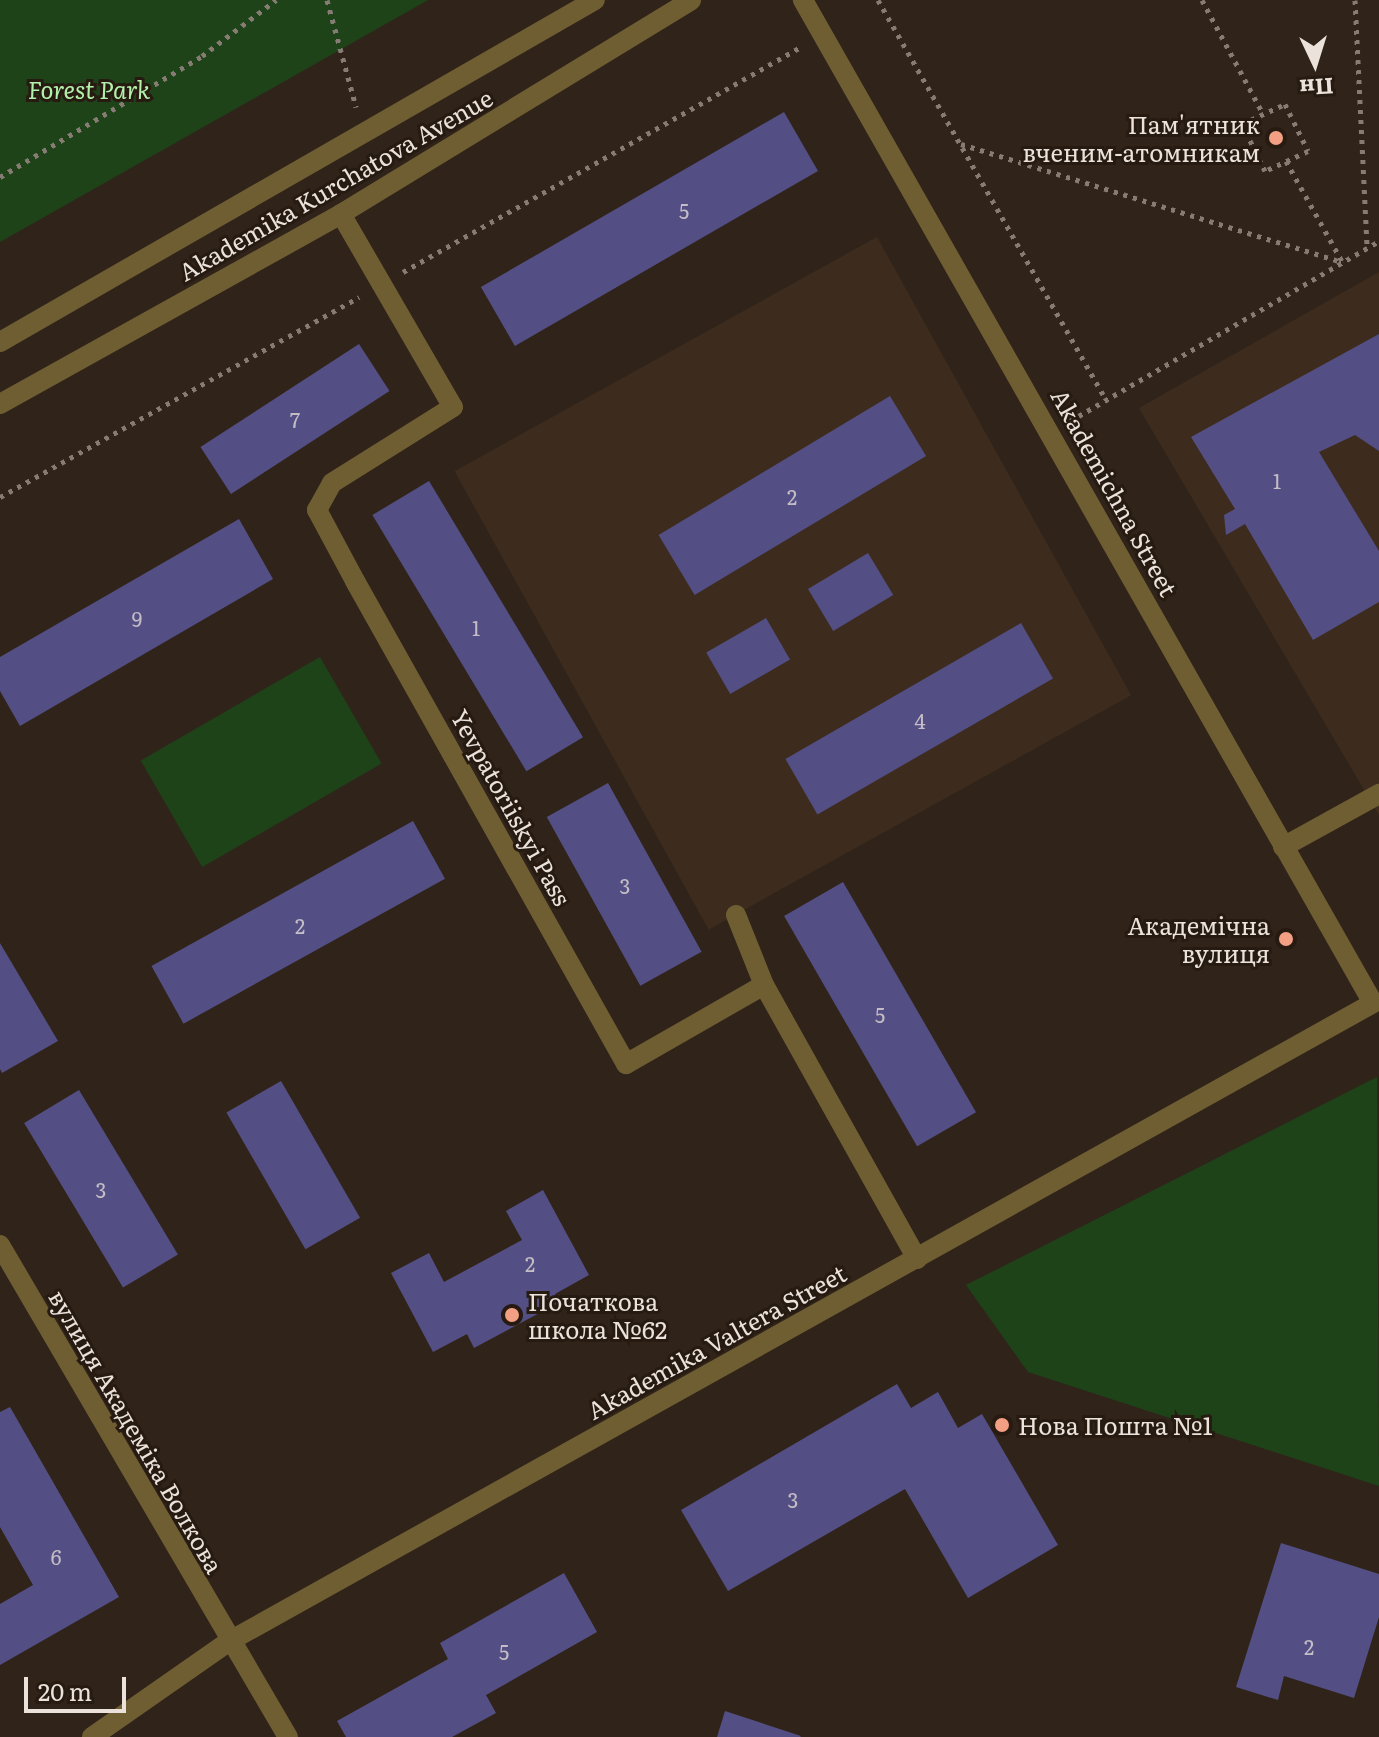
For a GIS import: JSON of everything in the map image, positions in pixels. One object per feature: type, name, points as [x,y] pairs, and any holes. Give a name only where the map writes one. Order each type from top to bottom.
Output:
[{"type":"street","name":"Akademika Kurchatova Avenue","points":[[0,342],[595,0]]},
{"type":"street","name":"Akademika Kurchatova Avenue","points":[[0,404],[341,214],[691,0]]},
{"type":"street","name":"Akademichna Street","points":[[803,0],[1052,431],[1283,847],[1376,1007]]},
{"type":"street","name":"Yevpatoriiskyi Pass","points":[[341,214],[453,407],[332,483],[317,510],[355,581],[626,1064],[764,985]]},
{"type":"street","points":[[1283,847],[1379,794]]},
{"type":"street","points":[[736,915],[764,985],[917,1259]]},
{"type":"street","name":"Akademika Valtera Street","points":[[92,1737],[228,1642],[1376,1007]]},
{"type":"street","name":"вулиця Академіка Волкова","points":[[0,1245],[228,1642],[288,1737]]},
{"type":"path","points":[[0,177],[202,56],[276,0]]},
{"type":"path","points":[[327,0],[364,133]]},
{"type":"path","points":[[878,0],[1106,400]]},
{"type":"path","points":[[1202,0],[1263,114]]},
{"type":"path","points":[[1355,0],[1367,248]]},
{"type":"path","points":[[0,497],[823,35]]},
{"type":"path","points":[[1285,104],[1308,151],[1265,171],[1242,124],[1263,114],[1285,104]]},
{"type":"path","points":[[960,144],[1343,262]]},
{"type":"path","points":[[1286,161],[1343,262]]},
{"type":"path","points":[[1052,431],[1379,241]]},
{"type":"shaded area","points":[[877,237],[1131,695],[709,929],[455,471]]},
{"type":"shaded area","points":[[1379,272],[1379,815],[1139,408]]},
{"type":"green space","name":"Forest Park","points":[[0,0],[428,0],[0,242]]},
{"type":"green space","points":[[320,657],[382,764],[202,867],[141,760]]},
{"type":"green space","points":[[1377,1077],[1379,1486],[1028,1372],[966,1285]]},
{"type":"building","points":[[784,112],[818,171],[515,346],[481,287]]},
{"type":"building","points":[[1379,334],[1379,451],[1355,435],[1319,452],[1379,551],[1379,602],[1313,640],[1245,524],[1226,535],[1224,515],[1235,509],[1191,437]]},
{"type":"building","points":[[359,344],[389,391],[231,494],[200,447]]},
{"type":"building","points":[[890,396],[926,456],[695,595],[659,535]]},
{"type":"building","points":[[429,481],[583,737],[526,771],[372,515]]},
{"type":"building","points":[[239,519],[273,579],[20,726],[0,691],[0,657]]},
{"type":"building","points":[[868,553],[893,595],[833,631],[808,589]]},
{"type":"building","points":[[766,618],[790,660],[730,694],[706,652]]},
{"type":"building","points":[[1021,623],[1053,678],[817,814],[785,759]]},
{"type":"building","points":[[608,783],[702,952],[640,986],[547,817]]},
{"type":"building","points":[[413,821],[445,879],[183,1024],[151,966]]},
{"type":"building","points":[[843,882],[976,1112],[917,1146],[784,916]]},
{"type":"building","points":[[0,943],[58,1041],[2,1073],[0,1069]]},
{"type":"building","points":[[281,1081],[360,1218],[305,1249],[226,1112]]},
{"type":"building","points":[[79,1090],[178,1255],[123,1288],[24,1123]]},
{"type":"building","points":[[543,1190],[589,1275],[555,1294],[560,1302],[474,1348],[467,1334],[433,1352],[391,1273],[429,1253],[444,1282],[522,1240],[506,1211]]},
{"type":"building","points":[[897,1384],[911,1408],[938,1392],[958,1428],[982,1414],[1058,1545],[968,1598],[905,1489],[728,1591],[681,1510]]},
{"type":"building","points":[[10,1407],[119,1597],[0,1665],[0,1604],[33,1585],[0,1527],[0,1412]]},
{"type":"building","points":[[1281,1543],[1379,1574],[1379,1617],[1354,1698],[1284,1676],[1278,1700],[1236,1687]]},
{"type":"building","points":[[564,1573],[597,1632],[486,1695],[496,1713],[452,1737],[346,1737],[337,1721],[448,1659],[440,1643]]},
{"type":"building","points":[[725,1711],[801,1736],[717,1737]]},
{"type":"place","name":"Пам'ятник вченим-атомникам","points":[[1276,138]]},
{"type":"place","name":"Академічна вулиця","points":[[1286,939]]},
{"type":"place","name":"Початкова школа №62","points":[[512,1315]]},
{"type":"place","name":"Нова Пошта №1","points":[[1002,1425]]}]
